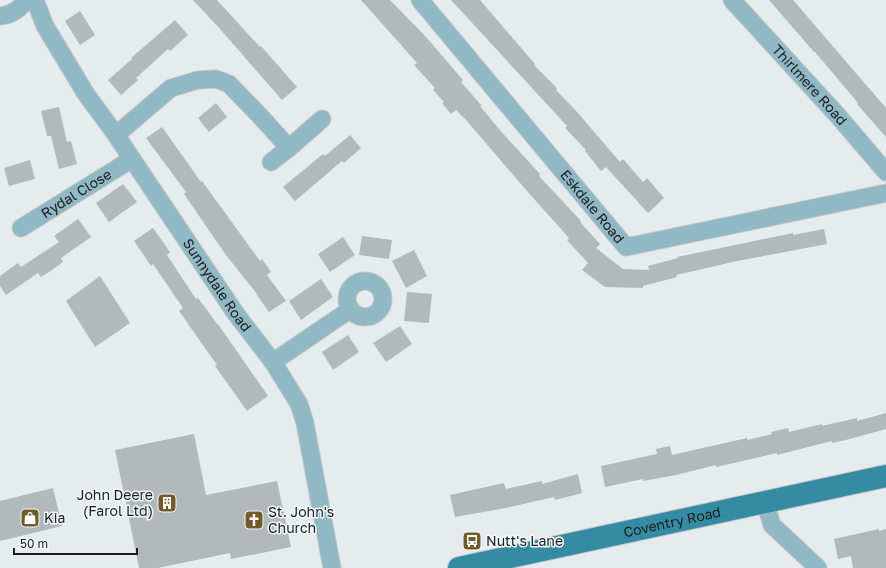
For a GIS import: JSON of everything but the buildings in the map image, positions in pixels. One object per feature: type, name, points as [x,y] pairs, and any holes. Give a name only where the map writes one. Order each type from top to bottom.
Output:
[{"type":"main road","name":"Coventry Road","points":[[459,568],[515,562],[765,502],[886,476]]},
{"type":"street","name":"Sunnydale Road","points":[[35,0],[45,26],[86,94],[116,135],[236,314],[273,362],[299,404],[305,423],[332,568]]},
{"type":"street","name":"Eskdale Road","points":[[420,0],[626,246],[886,193]]},
{"type":"street","name":"Thirlmere Road","points":[[732,0],[886,172]]},
{"type":"street","name":"Sunnydale Road","points":[[24,4],[45,26]]},
{"type":"street","points":[[0,16],[13,13],[24,4]]},
{"type":"street","points":[[116,135],[171,88],[198,80],[216,79],[229,84],[289,148]]},
{"type":"street","points":[[271,162],[322,119]]},
{"type":"street","name":"Rydal Close","points":[[21,228],[132,159]]},
{"type":"street","points":[[273,362],[351,310]]},
{"type":"street","points":[[765,502],[772,525],[818,568]]},
{"type":"place","name":"John Deere (Farol Ltd)","points":[[167,503]]},
{"type":"place","name":"Kia","points":[[30,518]]},
{"type":"place","name":"St. John's Church","points":[[254,520]]},
{"type":"place","name":"Nutt's Lane","points":[[472,541]]}]
